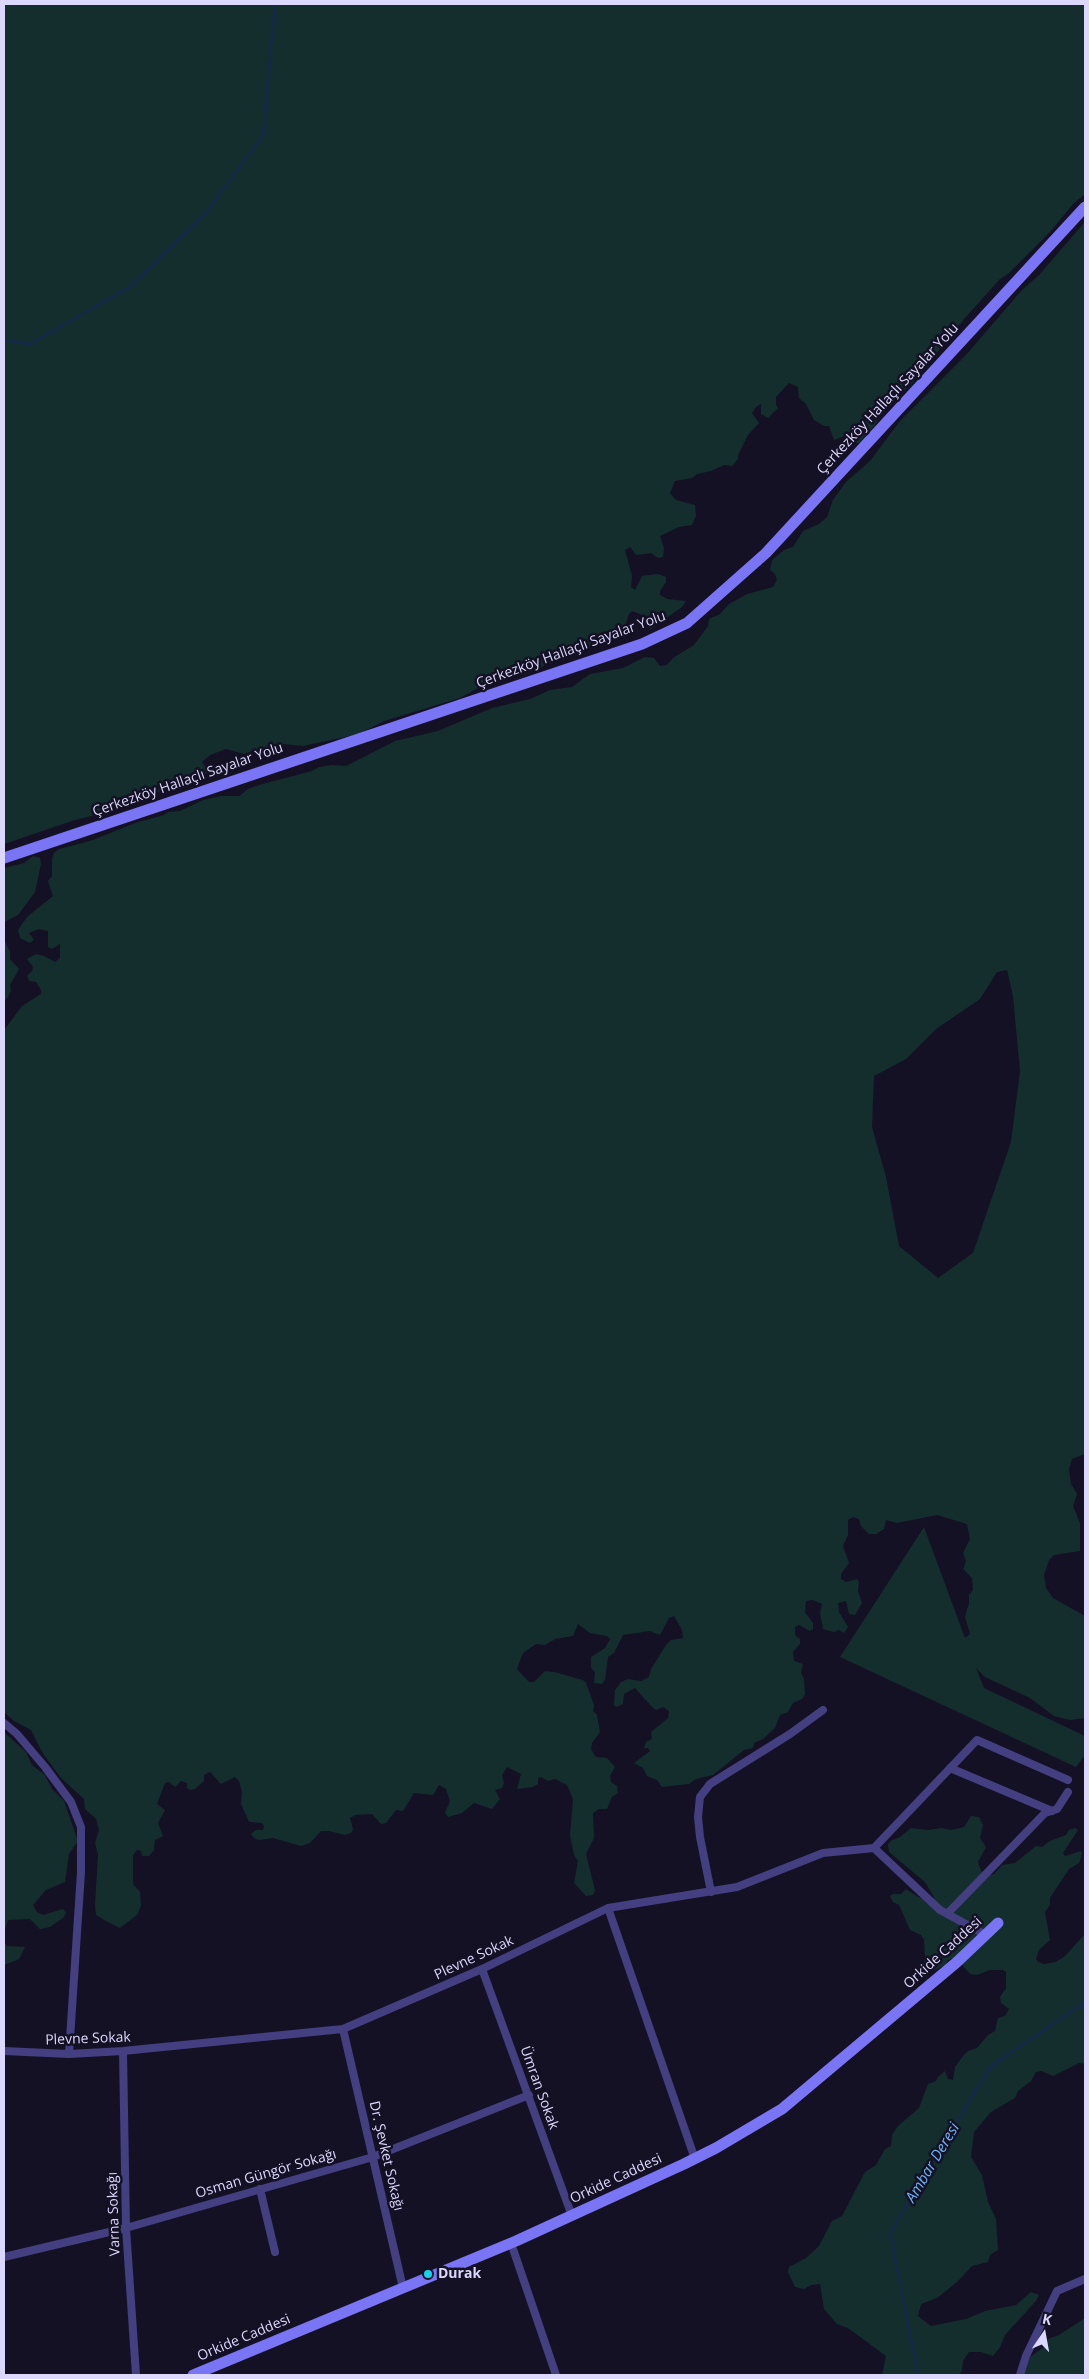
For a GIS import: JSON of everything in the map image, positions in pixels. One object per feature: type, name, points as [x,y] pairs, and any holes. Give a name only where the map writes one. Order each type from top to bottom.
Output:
[{"type":"main road","name":"Çerkezköy Hallaçlı Sayalar Yolu","points":[[4,858],[642,644],[687,623],[766,553],[1085,207]]},
{"type":"main road","name":"Orkide Caddesi","points":[[193,2375],[511,2243],[695,2159],[782,2109],[957,1962],[998,1923]]},
{"type":"street","points":[[710,1892],[700,1837],[700,1797],[710,1784],[790,1734],[823,1710]]},
{"type":"street","points":[[4,1723],[17,1734],[45,1767],[70,1802],[80,1827],[81,1872],[69,2054]]},
{"type":"street","points":[[986,1935],[940,1910],[874,1848],[977,1740],[1068,1780]]},
{"type":"street","points":[[950,1768],[1052,1811]]},
{"type":"street","points":[[947,1914],[1045,1813],[1057,1809],[1068,1792]]},
{"type":"street","name":"Plevne Sokak","points":[[4,2051],[69,2054],[123,2051],[343,2029],[482,1969],[608,1908],[737,1887],[823,1854],[874,1848]]},
{"type":"street","points":[[608,1908],[695,2159]]},
{"type":"street","name":"Ümran Sokak","points":[[482,1969],[572,2216]]},
{"type":"street","name":"Dr. Şevket Sokağı","points":[[343,2029],[403,2288]]},
{"type":"street","name":"Varna Sokağı","points":[[123,2051],[126,2228],[136,2375]]},
{"type":"street","name":"Osman Güngör Sokağı","points":[[4,2257],[126,2228],[373,2157],[529,2095]]},
{"type":"street","points":[[260,2189],[275,2252]]},
{"type":"street","points":[[511,2243],[556,2375]]},
{"type":"street","points":[[1020,2375],[1026,2356],[1057,2291],[1085,2279]]},
{"type":"green space","points":[[4,4],[1085,4],[1085,194],[1073,204],[1050,232],[1009,273],[1000,279],[965,318],[910,386],[885,406],[875,425],[859,443],[851,443],[850,434],[834,440],[829,426],[824,426],[814,420],[806,404],[799,398],[798,387],[789,383],[776,397],[778,408],[768,418],[761,414],[761,404],[756,407],[752,413],[759,423],[748,435],[738,455],[738,459],[732,466],[724,465],[711,471],[697,474],[692,478],[675,481],[670,493],[676,500],[695,505],[696,516],[692,525],[679,527],[660,536],[664,548],[663,557],[658,558],[651,553],[636,555],[630,547],[625,550],[632,576],[631,587],[635,590],[642,576],[658,574],[666,577],[666,582],[660,591],[660,595],[667,599],[686,601],[682,607],[651,629],[647,627],[648,617],[632,611],[626,623],[626,637],[594,645],[527,673],[476,689],[460,698],[384,721],[359,734],[303,746],[283,744],[272,750],[260,748],[244,754],[226,749],[210,755],[202,762],[208,772],[198,779],[128,802],[112,811],[75,820],[4,844]]},
{"type":"green space","points":[[1085,222],[1085,1454],[1072,1459],[1069,1469],[1071,1484],[1077,1494],[1073,1506],[1080,1523],[1080,1551],[1054,1555],[1049,1560],[1044,1575],[1046,1588],[1053,1598],[1085,1616],[1085,1718],[1070,1720],[1054,1716],[1030,1698],[985,1677],[976,1668],[984,1688],[1085,1736],[1085,1755],[1076,1767],[840,1657],[924,1527],[965,1638],[970,1634],[965,1617],[969,1595],[973,1590],[972,1578],[963,1569],[966,1561],[963,1553],[970,1539],[967,1524],[937,1515],[897,1523],[886,1520],[884,1529],[876,1534],[869,1534],[861,1526],[859,1519],[853,1517],[848,1520],[848,1535],[843,1546],[849,1563],[841,1574],[841,1579],[846,1582],[857,1579],[862,1603],[855,1615],[849,1614],[846,1601],[838,1603],[839,1612],[848,1627],[844,1633],[839,1630],[834,1632],[823,1629],[820,1613],[822,1604],[813,1600],[806,1601],[805,1612],[813,1623],[813,1629],[810,1631],[799,1625],[795,1627],[795,1635],[800,1639],[800,1644],[793,1652],[794,1661],[803,1664],[801,1673],[804,1679],[805,1694],[802,1699],[793,1703],[788,1712],[780,1715],[775,1728],[763,1739],[754,1743],[753,1748],[744,1750],[713,1775],[696,1779],[689,1784],[662,1787],[657,1780],[647,1776],[643,1768],[634,1763],[650,1751],[648,1748],[644,1748],[646,1742],[652,1739],[651,1732],[668,1718],[669,1711],[663,1707],[656,1710],[635,1688],[624,1694],[623,1704],[616,1707],[614,1705],[615,1690],[621,1682],[628,1679],[641,1681],[649,1677],[651,1669],[666,1645],[671,1640],[683,1638],[682,1630],[674,1616],[669,1618],[660,1635],[650,1631],[623,1635],[614,1653],[608,1657],[605,1680],[602,1684],[594,1683],[595,1672],[591,1668],[591,1657],[605,1648],[610,1639],[607,1636],[590,1633],[578,1624],[573,1636],[555,1639],[545,1645],[536,1644],[523,1653],[517,1669],[529,1682],[534,1682],[545,1671],[583,1680],[586,1683],[594,1705],[593,1711],[597,1715],[600,1732],[592,1743],[591,1749],[596,1757],[607,1758],[615,1767],[610,1776],[611,1782],[617,1786],[618,1793],[612,1797],[607,1809],[599,1809],[593,1813],[594,1838],[586,1854],[595,1890],[593,1895],[586,1896],[574,1883],[578,1861],[574,1855],[570,1836],[573,1799],[567,1785],[555,1779],[548,1781],[541,1777],[538,1778],[538,1784],[533,1787],[517,1789],[521,1774],[507,1767],[502,1775],[504,1783],[502,1788],[495,1790],[500,1799],[492,1809],[474,1803],[462,1813],[448,1817],[445,1813],[450,1801],[446,1789],[439,1785],[433,1795],[414,1793],[403,1811],[396,1810],[386,1823],[381,1824],[372,1814],[355,1815],[350,1818],[353,1829],[351,1833],[345,1835],[321,1831],[310,1843],[301,1846],[273,1838],[259,1840],[254,1838],[251,1834],[256,1830],[263,1830],[264,1826],[262,1823],[249,1822],[241,1804],[242,1792],[239,1781],[235,1777],[221,1784],[210,1772],[204,1775],[204,1781],[195,1789],[190,1790],[187,1788],[187,1783],[181,1781],[175,1787],[169,1782],[165,1783],[157,1804],[165,1810],[158,1823],[163,1836],[155,1840],[154,1850],[149,1856],[142,1856],[141,1851],[137,1850],[133,1855],[133,1884],[140,1892],[141,1906],[137,1915],[120,1928],[104,1920],[96,1915],[95,1904],[98,1855],[95,1843],[99,1830],[96,1819],[85,1809],[84,1799],[61,1778],[42,1752],[31,1730],[14,1721],[4,1712],[4,1030],[22,1006],[41,994],[41,990],[36,982],[29,981],[27,976],[33,967],[27,959],[36,954],[55,962],[60,958],[60,944],[52,949],[48,947],[48,931],[39,929],[29,933],[34,940],[30,943],[20,938],[18,930],[27,917],[53,896],[48,881],[52,876],[54,853],[59,849],[90,841],[168,812],[180,811],[203,800],[221,796],[239,796],[248,789],[259,785],[312,771],[319,767],[332,765],[346,766],[395,741],[438,731],[492,708],[530,699],[550,690],[572,687],[590,674],[623,668],[645,657],[654,658],[660,666],[667,665],[673,658],[694,645],[708,626],[709,619],[720,614],[729,604],[747,594],[773,587],[777,580],[775,574],[770,570],[772,560],[784,550],[793,547],[803,531],[819,524],[827,517],[833,500],[846,482],[870,461],[900,421],[966,355],[1021,291],[1039,275]],"holes":[[[1007,970],[1013,996],[1020,1071],[1011,1142],[973,1253],[938,1278],[899,1246],[886,1177],[872,1127],[874,1076],[906,1059],[936,1029],[980,999],[997,972]]]},
{"type":"green space","points":[[33,856],[40,858],[41,864],[35,892],[18,915],[4,922],[4,868],[24,863]]},
{"type":"green space","points":[[4,940],[10,951],[10,959],[19,969],[10,985],[11,991],[4,1001]]},
{"type":"green space","points":[[4,1732],[26,1752],[32,1765],[45,1775],[52,1789],[64,1801],[78,1841],[69,1854],[65,1882],[46,1890],[33,1905],[37,1912],[43,1915],[63,1909],[66,1913],[63,1918],[50,1927],[40,1929],[30,1919],[8,1920],[4,1933]]},
{"type":"green space","points":[[971,1816],[979,1817],[983,1825],[980,1838],[986,1847],[978,1862],[981,1871],[987,1875],[994,1874],[1002,1865],[1015,1863],[1036,1846],[1042,1847],[1050,1841],[1066,1835],[1069,1830],[1075,1828],[1078,1830],[1063,1853],[1065,1856],[1081,1851],[1082,1854],[1079,1863],[1069,1869],[1050,1898],[1050,1905],[1045,1912],[1050,1940],[1039,1950],[1036,1959],[1044,1964],[1056,1962],[1065,1956],[1085,1934],[1085,2064],[1079,2063],[1053,2076],[1041,2071],[1036,2072],[1031,2081],[1018,2091],[1015,2098],[991,2112],[974,2132],[971,2157],[982,2175],[988,2202],[996,2219],[998,2250],[990,2255],[988,2262],[972,2266],[957,2282],[937,2298],[921,2304],[918,2316],[931,2326],[966,2319],[985,2311],[1016,2305],[1031,2292],[1039,2295],[1036,2301],[1005,2335],[1000,2347],[993,2356],[981,2352],[969,2352],[963,2361],[962,2370],[959,2375],[882,2375],[886,2356],[848,2328],[837,2324],[824,2309],[820,2284],[811,2285],[804,2289],[795,2287],[788,2272],[789,2267],[806,2258],[819,2246],[832,2221],[842,2216],[865,2172],[876,2165],[885,2149],[891,2146],[892,2135],[898,2126],[919,2108],[928,2084],[936,2081],[945,2071],[948,2079],[953,2080],[955,2067],[963,2056],[968,2051],[977,2048],[988,2035],[995,2031],[998,2018],[1005,2016],[1009,2009],[1001,2003],[1000,1997],[1006,1988],[1006,1972],[1003,1970],[990,1970],[977,1975],[970,1974],[962,1965],[963,1955],[948,1960],[945,1965],[933,1971],[925,1970],[923,1964],[925,1959],[924,1940],[921,1935],[910,1930],[899,1905],[893,1902],[890,1896],[901,1894],[906,1889],[918,1897],[935,1899],[925,1882],[889,1852],[888,1844],[892,1840],[900,1837],[911,1828],[928,1830],[942,1828],[951,1830],[964,1827]]},
{"type":"green space","points":[[4,1942],[7,1946],[25,1947],[19,1959],[4,1965]]},
{"type":"green space","points":[[1085,2318],[1085,2375],[1023,2375],[1030,2357],[1045,2346],[1048,2339],[1059,2335]]},
{"type":"waterway","points":[[4,340],[30,344],[131,286],[206,213],[263,135],[275,4]]},
{"type":"waterway","name":"Ambar Deresi","points":[[918,2375],[890,2233],[990,2067],[1085,2002]]},
{"type":"place","name":"Durak","points":[[428,2274]]}]
